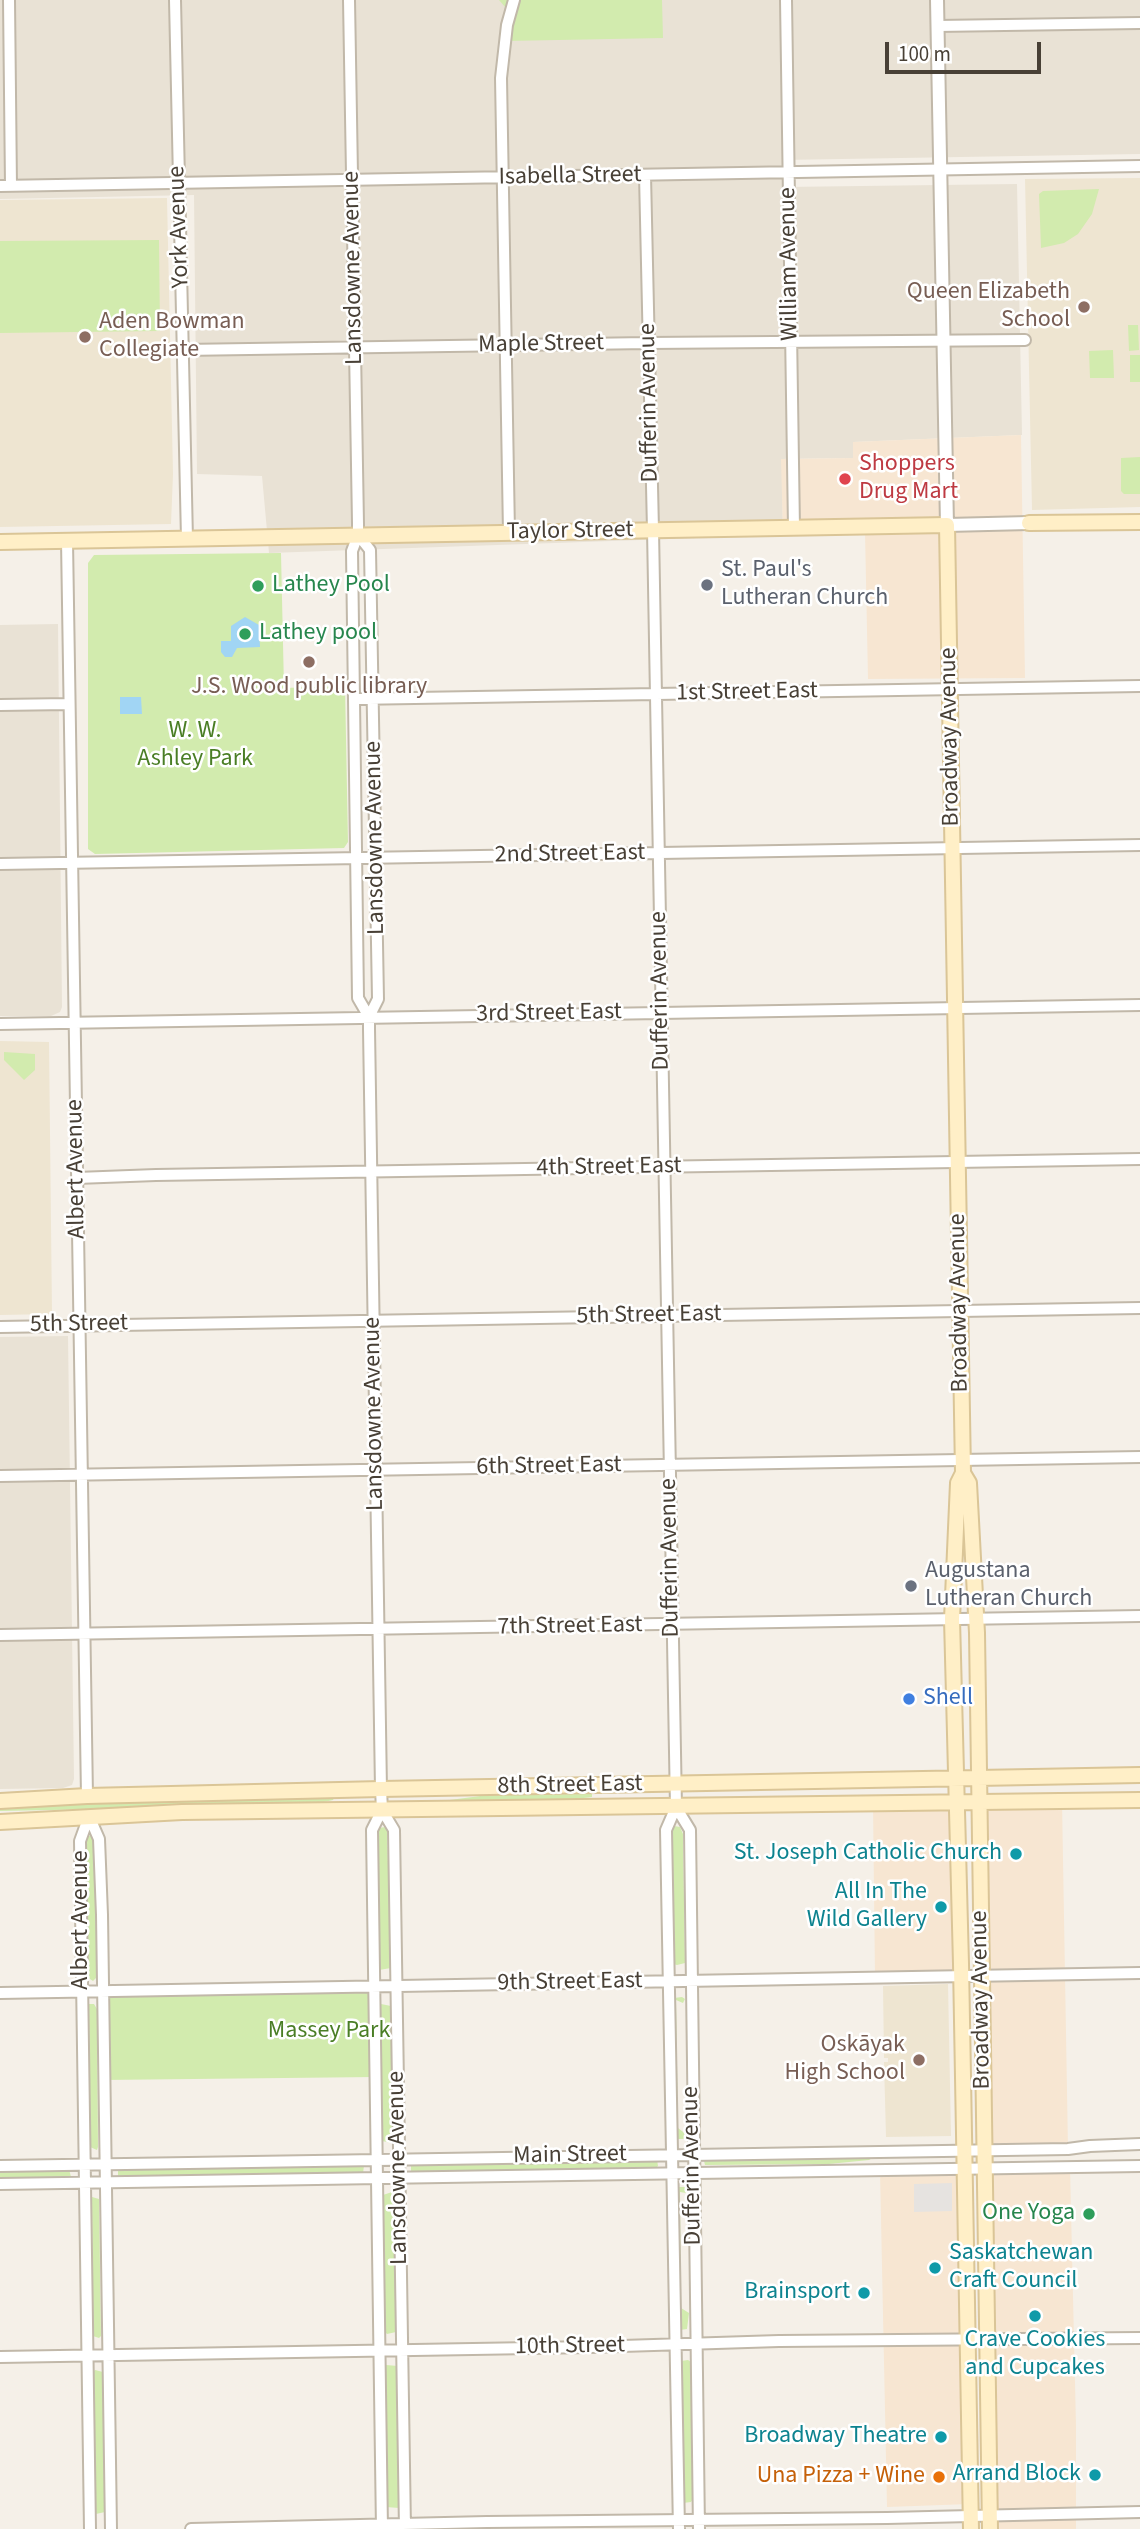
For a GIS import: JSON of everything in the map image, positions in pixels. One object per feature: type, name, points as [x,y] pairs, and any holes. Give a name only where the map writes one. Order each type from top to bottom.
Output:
[{"type":"main road","name":"Taylor Street","points":[[1030,523],[1140,522]]},
{"type":"main road","name":"Taylor Street","points":[[0,542],[947,525]]},
{"type":"main road","name":"Broadway Avenue","points":[[947,525],[963,1466],[958,1483],[952,1619],[958,1803],[971,2523]]},
{"type":"main road","name":"Broadway Avenue","points":[[963,1466],[969,1483],[977,1618],[990,2522]]},
{"type":"main road","name":"8th Street East","points":[[0,1801],[87,1796],[381,1789],[1140,1775]]},
{"type":"main road","name":"8th Street East","points":[[0,1822],[182,1812],[1140,1800]]},
{"type":"street","points":[[6,186],[9,0]]},
{"type":"street","name":"York Avenue","points":[[175,0],[187,539]]},
{"type":"street","name":"Lansdowne Avenue","points":[[349,0],[358,535],[352,551],[358,999],[369,1017]]},
{"type":"street","points":[[509,533],[501,78],[507,26],[514,0]]},
{"type":"street","name":"William Avenue","points":[[786,0],[794,528]]},
{"type":"street","name":"Broadway Avenue","points":[[937,0],[947,525]]},
{"type":"street","points":[[937,26],[1140,23]]},
{"type":"street","name":"Isabella Street","points":[[6,186],[1140,166]]},
{"type":"street","name":"Dufferin Avenue","points":[[645,176],[676,1807],[666,1830],[678,2524]]},
{"type":"street","name":"Maple Street","points":[[183,350],[648,342],[1025,340]]},
{"type":"street","name":"Taylor Street","points":[[947,525],[1030,523]]},
{"type":"street","name":"Lansdowne Avenue","points":[[358,535],[370,550],[378,999],[369,1017],[370,1171],[381,1789],[382,1810],[394,1830],[405,2526]]},
{"type":"street","name":"Albert Avenue","points":[[67,541],[87,1796]]},
{"type":"street","name":"1st Street East","points":[[354,699],[1140,686]]},
{"type":"street","points":[[0,705],[68,704]]},
{"type":"street","name":"2nd Street East","points":[[0,864],[1140,845]]},
{"type":"street","name":"3rd Street East","points":[[0,1024],[1140,1005]]},
{"type":"street","name":"4th Street East","points":[[77,1178],[1140,1158]]},
{"type":"street","name":"5th Street East","points":[[157,1324],[1140,1308]]},
{"type":"street","name":"5th Street","points":[[0,1327],[157,1324]]},
{"type":"street","name":"6th Street East","points":[[0,1476],[669,1465],[963,1466],[1140,1457]]},
{"type":"street","name":"7th Street East","points":[[0,1634],[1140,1616]]},
{"type":"street","name":"Dufferin Avenue","points":[[676,1807],[690,1830],[699,2524]]},
{"type":"street","name":"Lansdowne Avenue","points":[[382,1810],[372,1830],[382,2526]]},
{"type":"street","name":"Albert Avenue","points":[[89,1816],[99,1839],[111,2529]]},
{"type":"street","name":"Albert Avenue","points":[[89,1816],[80,1841],[90,2529]]},
{"type":"street","name":"9th Street East","points":[[0,1993],[1140,1973]]},
{"type":"street","name":"Main Street","points":[[0,2166],[985,2151],[1140,2144]]},
{"type":"street","name":"Main Street","points":[[0,2184],[1140,2166]]},
{"type":"street","name":"10th Street","points":[[0,2357],[696,2343],[1140,2338]]},
{"type":"street","points":[[191,2529],[971,2523],[1140,2512]]},
{"type":"shaded area","points":[[0,0],[1140,0],[1140,154],[782,160],[784,187],[1017,184],[1022,435],[854,442],[854,458],[782,459],[783,535],[269,553],[262,476],[197,474],[194,195],[0,199]]},
{"type":"shaded area","name":"Queen Elizabeth School","points":[[1140,178],[1140,507],[1032,510],[1025,179]]},
{"type":"shaded area","name":"Aden Bowman Collegiate","points":[[167,198],[173,474],[171,524],[0,527],[0,200]]},
{"type":"shaded area","points":[[1021,435],[1025,678],[868,679],[865,532],[783,535],[781,459],[853,458],[853,442]]},
{"type":"shaded area","points":[[58,624],[62,1007],[60,1012],[51,1016],[0,1016],[0,625]]},
{"type":"shaded area","points":[[0,1041],[49,1042],[52,1314],[0,1315]]},
{"type":"shaded area","points":[[68,1336],[74,1779],[72,1785],[63,1788],[0,1789],[0,1337]]},
{"type":"shaded area","points":[[1062,1801],[1068,2149],[984,2151],[978,1803]]},
{"type":"shaded area","points":[[958,1803],[961,1976],[875,1977],[873,1804]]},
{"type":"shaded area","name":"Oskāyak High School","points":[[948,1984],[951,2136],[886,2137],[884,2062],[888,2062],[888,2058],[884,2058],[883,1986]]},
{"type":"shaded area","points":[[1070,2167],[1076,2529],[990,2529],[985,2169]]},
{"type":"shaded area","points":[[964,2169],[970,2504],[887,2507],[880,2170]]},
{"type":"shaded area","points":[[952,2183],[952,2211],[914,2212],[914,2184]]},
{"type":"green space","points":[[499,0],[662,0],[663,38],[506,41],[506,8]]},
{"type":"green space","points":[[1099,189],[1092,214],[1078,234],[1064,243],[1041,248],[1039,194],[1043,191]]},
{"type":"green space","points":[[159,240],[160,331],[0,333],[0,241]]},
{"type":"green space","points":[[1128,325],[1138,325],[1139,350],[1129,351]]},
{"type":"green space","points":[[1113,350],[1114,378],[1090,378],[1089,351]]},
{"type":"green space","points":[[1130,355],[1140,355],[1140,382],[1130,382]]},
{"type":"green space","points":[[1140,457],[1140,494],[1124,494],[1121,491],[1121,458]]},
{"type":"green space","name":"W. W. Ashley Park","points":[[281,553],[284,688],[345,686],[348,842],[344,848],[95,854],[88,849],[88,563],[94,555]]},
{"type":"green space","points":[[4,1052],[35,1054],[35,1070],[24,1080],[4,1060]]},
{"type":"green space","points":[[592,1794],[592,1797],[568,1800],[442,1803],[488,1795]]},
{"type":"green space","points":[[334,1798],[310,1805],[0,1811],[0,1807],[51,1803]]},
{"type":"green space","points":[[674,1826],[680,1827],[683,1834],[685,1963],[677,1965],[673,1964],[671,1831]]},
{"type":"green space","points":[[387,1827],[391,1968],[379,1970],[376,1828]]},
{"type":"green space","points":[[91,1835],[94,1839],[97,1977],[93,1981],[87,1977],[85,1838]]},
{"type":"green space","name":"Massey Park","points":[[374,1986],[375,2077],[103,2080],[103,1992]]},
{"type":"green space","points":[[674,1998],[685,1999],[683,2003],[676,2000],[678,2128],[687,2135],[685,2139],[677,2139]]},
{"type":"green space","points":[[89,2004],[94,2004],[97,2009],[97,2150],[90,2147]]},
{"type":"green space","points":[[381,2004],[391,2006],[392,2143],[382,2141]]},
{"type":"green space","points":[[874,2157],[869,2160],[829,2164],[705,2165],[704,2161]]},
{"type":"green space","points":[[657,2159],[658,2166],[655,2169],[411,2172],[411,2164]]},
{"type":"green space","points":[[364,2165],[363,2174],[118,2177],[118,2168]]},
{"type":"green space","points":[[69,2169],[69,2178],[0,2180],[0,2170]]},
{"type":"green space","points":[[687,2187],[686,2193],[680,2192],[681,2308],[689,2313],[687,2329],[680,2330],[677,2188]]},
{"type":"green space","points":[[392,2192],[396,2332],[387,2334],[383,2195]]},
{"type":"green space","points":[[92,2197],[99,2199],[99,2338],[93,2336]]},
{"type":"green space","points":[[681,2361],[691,2362],[693,2499],[683,2503]]},
{"type":"green space","points":[[386,2365],[398,2366],[399,2508],[386,2507]]},
{"type":"green space","points":[[93,2372],[103,2372],[105,2512],[96,2514]]},
{"type":"water","name":"Lathey pool","points":[[245,617],[259,625],[260,647],[237,648],[232,657],[225,657],[221,652],[221,641],[231,641],[231,626]]},
{"type":"water","points":[[120,697],[141,697],[142,714],[120,714]]},
{"type":"place","name":"Queen Elizabeth School","points":[[1084,307]]},
{"type":"place","name":"Aden Bowman Collegiate","points":[[85,337]]},
{"type":"place","name":"Shoppers Drug Mart","points":[[845,479]]},
{"type":"place","name":"St. Paul's Lutheran Church","points":[[707,585]]},
{"type":"place","name":"Lathey Pool","points":[[258,586]]},
{"type":"place","name":"Lathey pool","points":[[245,634]]},
{"type":"place","name":"J.S. Wood public library","points":[[309,662]]},
{"type":"place","name":"Augustana Lutheran Church","points":[[911,1586]]},
{"type":"place","name":"Shell","points":[[909,1699]]},
{"type":"place","name":"St. Joseph Catholic Church","points":[[1016,1854]]},
{"type":"place","name":"All In The Wild Gallery","points":[[941,1907]]},
{"type":"place","name":"Oskāyak High School","points":[[919,2060]]},
{"type":"place","name":"One Yoga","points":[[1089,2214]]},
{"type":"place","name":"Saskatchewan Craft Council","points":[[935,2268]]},
{"type":"place","name":"Brainsport","points":[[864,2293]]},
{"type":"place","name":"Crave Cookies and Cupcakes","points":[[1035,2316]]},
{"type":"place","name":"Broadway Theatre","points":[[941,2437]]},
{"type":"place","name":"Arrand Block","points":[[1095,2475]]},
{"type":"place","name":"Una Pizza + Wine","points":[[939,2477]]}]
